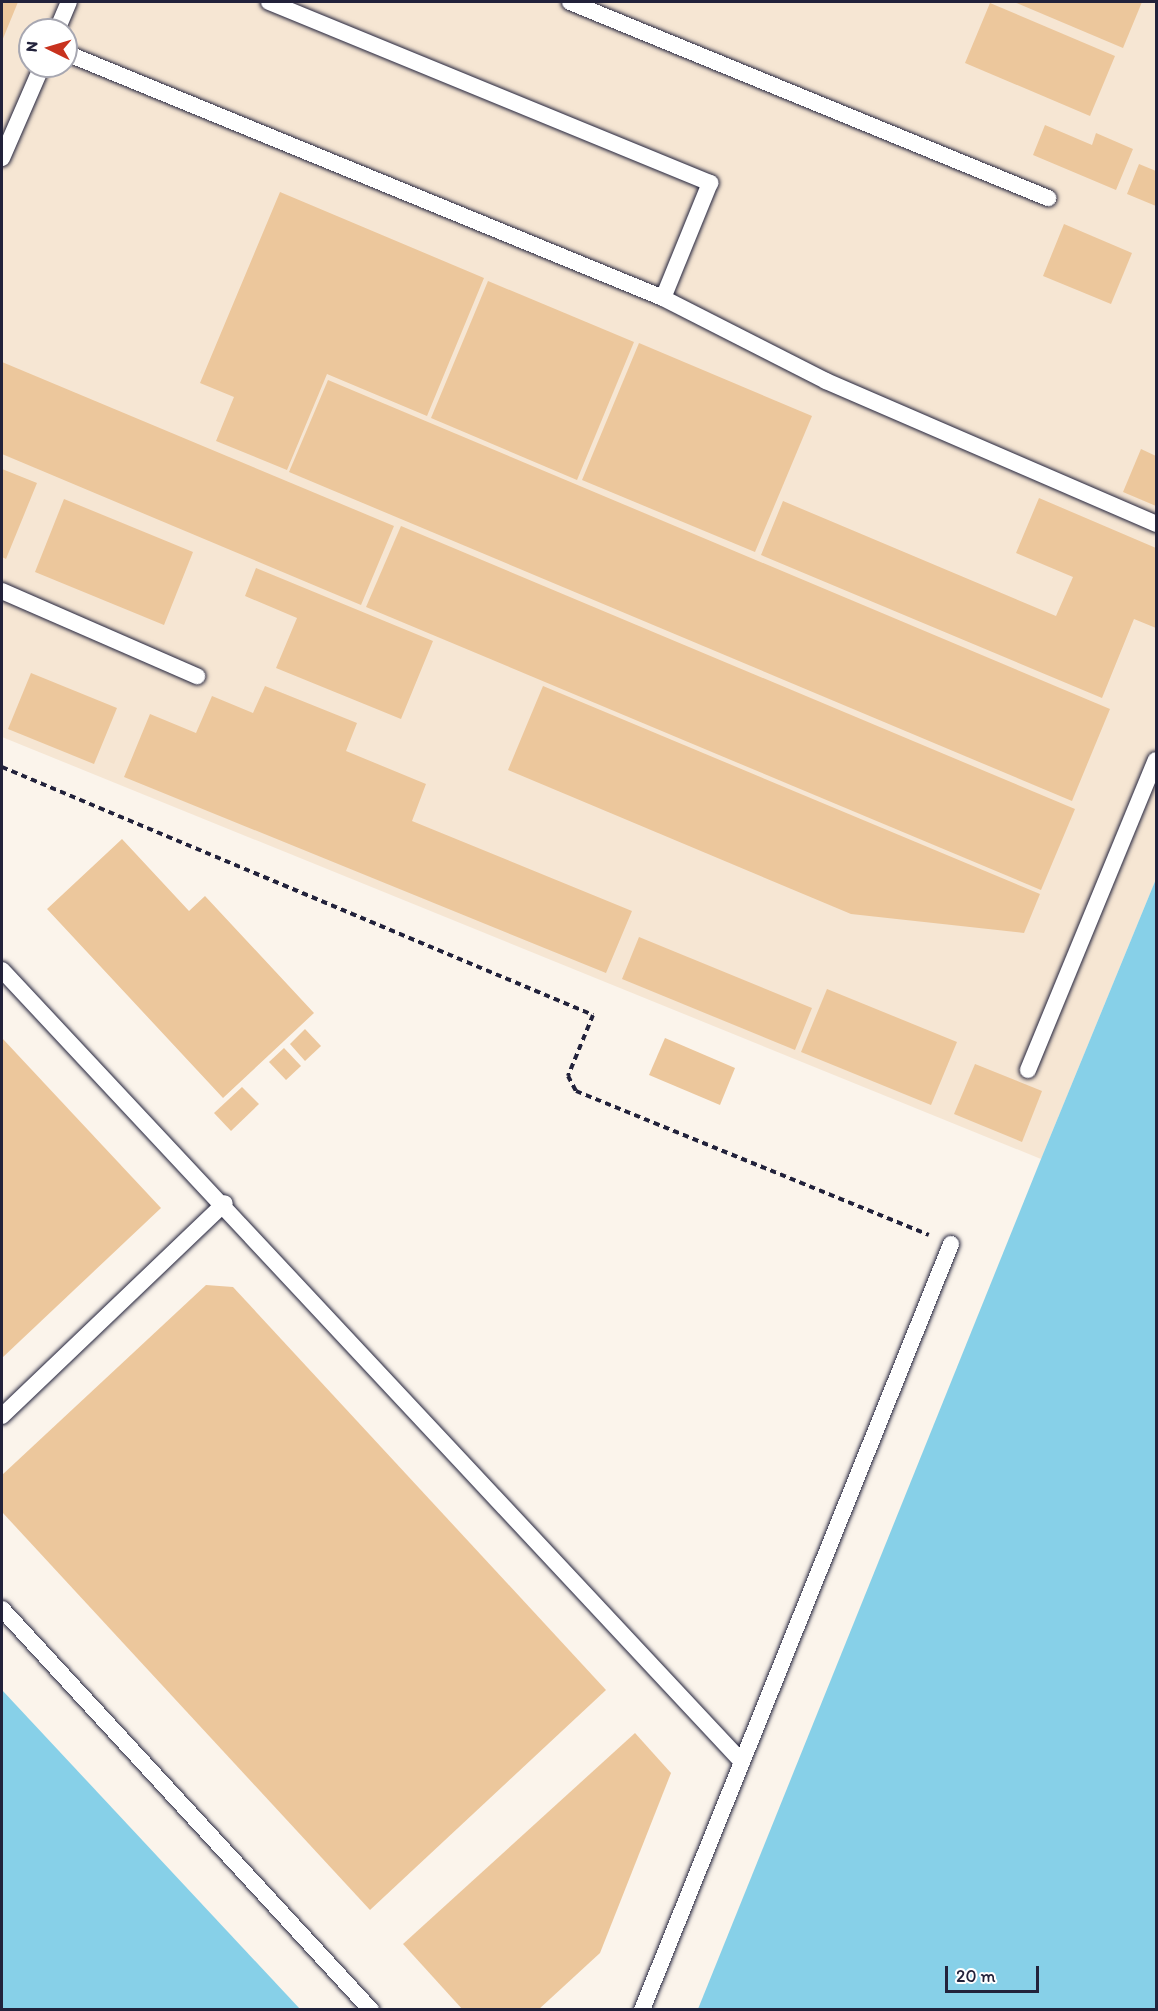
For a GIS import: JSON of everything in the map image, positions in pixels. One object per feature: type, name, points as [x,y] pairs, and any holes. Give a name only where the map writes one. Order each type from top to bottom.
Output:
[{"type":"lane","points":[[62,18],[69,2]]},
{"type":"lane","points":[[269,2],[710,183],[663,298]]},
{"type":"lane","points":[[570,2],[1048,198]]},
{"type":"lane","points":[[78,58],[663,298],[826,381],[1156,524]]},
{"type":"lane","points":[[2,160],[37,78]]},
{"type":"lane","points":[[2,591],[197,676]]},
{"type":"lane","points":[[1029,1070],[1156,760]]},
{"type":"lane","points":[[2,970],[225,1203],[742,1761]]},
{"type":"lane","points":[[2,1416],[225,1203]]},
{"type":"lane","points":[[642,2010],[951,1244]]},
{"type":"lane","points":[[2,1608],[371,2010]]},
{"type":"path","points":[[2,767],[594,1015],[568,1076],[576,1091],[951,1244]]},
{"type":"shaded area","points":[[2,2],[1156,2],[1156,879],[1041,1159],[2,737]]},
{"type":"water","points":[[1156,879],[1156,2009],[698,2009],[1041,1159]]},
{"type":"water","points":[[2,1690],[300,2009],[2,2009]]},
{"type":"building","points":[[2,2],[18,2],[2,41]]},
{"type":"building","points":[[1014,2],[1142,2],[1123,48]]},
{"type":"building","points":[[990,3],[1115,56],[1090,116],[965,63]]},
{"type":"building","points":[[1045,125],[1092,145],[1096,133],[1133,149],[1116,190],[1033,155]]},
{"type":"building","points":[[1139,164],[1156,171],[1156,206],[1127,194]]},
{"type":"building","points":[[280,192],[484,278],[427,416],[327,374],[287,470],[216,441],[234,397],[200,383]]},
{"type":"building","points":[[1064,224],[1132,253],[1111,304],[1043,276]]},
{"type":"building","points":[[488,281],[634,342],[577,480],[431,418]]},
{"type":"building","points":[[639,343],[812,416],[755,552],[582,480]]},
{"type":"building","points":[[2,362],[394,526],[361,605],[2,454]]},
{"type":"building","points":[[328,380],[1110,709],[1072,801],[289,472]]},
{"type":"building","points":[[1141,449],[1156,456],[1156,506],[1123,492]]},
{"type":"building","points":[[2,469],[37,483],[6,559],[2,557]]},
{"type":"building","points":[[1039,498],[1156,548],[1156,628],[1134,619],[1102,698],[761,555],[783,501],[1056,616],[1073,577],[1016,553]]},
{"type":"building","points":[[64,499],[193,552],[164,625],[35,572]]},
{"type":"building","points":[[401,526],[1075,809],[1041,890],[366,607]]},
{"type":"building","points":[[256,568],[433,641],[401,719],[276,668],[297,618],[245,596]]},
{"type":"building","points":[[31,673],[117,708],[94,764],[8,729]]},
{"type":"building","points":[[265,686],[357,723],[346,751],[426,784],[412,821],[632,911],[606,973],[124,777],[150,714],[196,733],[212,696],[253,713]]},
{"type":"building","points":[[543,686],[1040,894],[1024,933],[851,914],[508,770]]},
{"type":"building","points":[[122,839],[189,911],[205,896],[314,1013],[223,1098],[47,909]]},
{"type":"building","points":[[639,937],[812,1008],[795,1050],[622,979]]},
{"type":"building","points":[[827,989],[957,1042],[931,1105],[801,1052]]},
{"type":"building","points":[[305,1029],[321,1046],[305,1061],[290,1044]]},
{"type":"building","points":[[2,1038],[161,1208],[2,1358]]},
{"type":"building","points":[[665,1038],[735,1068],[720,1105],[649,1075]]},
{"type":"building","points":[[284,1048],[301,1066],[286,1080],[269,1062]]},
{"type":"building","points":[[975,1064],[1042,1091],[1022,1142],[954,1114]]},
{"type":"building","points":[[242,1087],[259,1104],[231,1131],[214,1113]]},
{"type":"building","points":[[206,1285],[233,1287],[606,1690],[370,1910],[2,1512],[2,1475]]},
{"type":"building","points":[[635,1733],[671,1773],[600,1953],[538,2010],[463,2010],[403,1944]]}]
